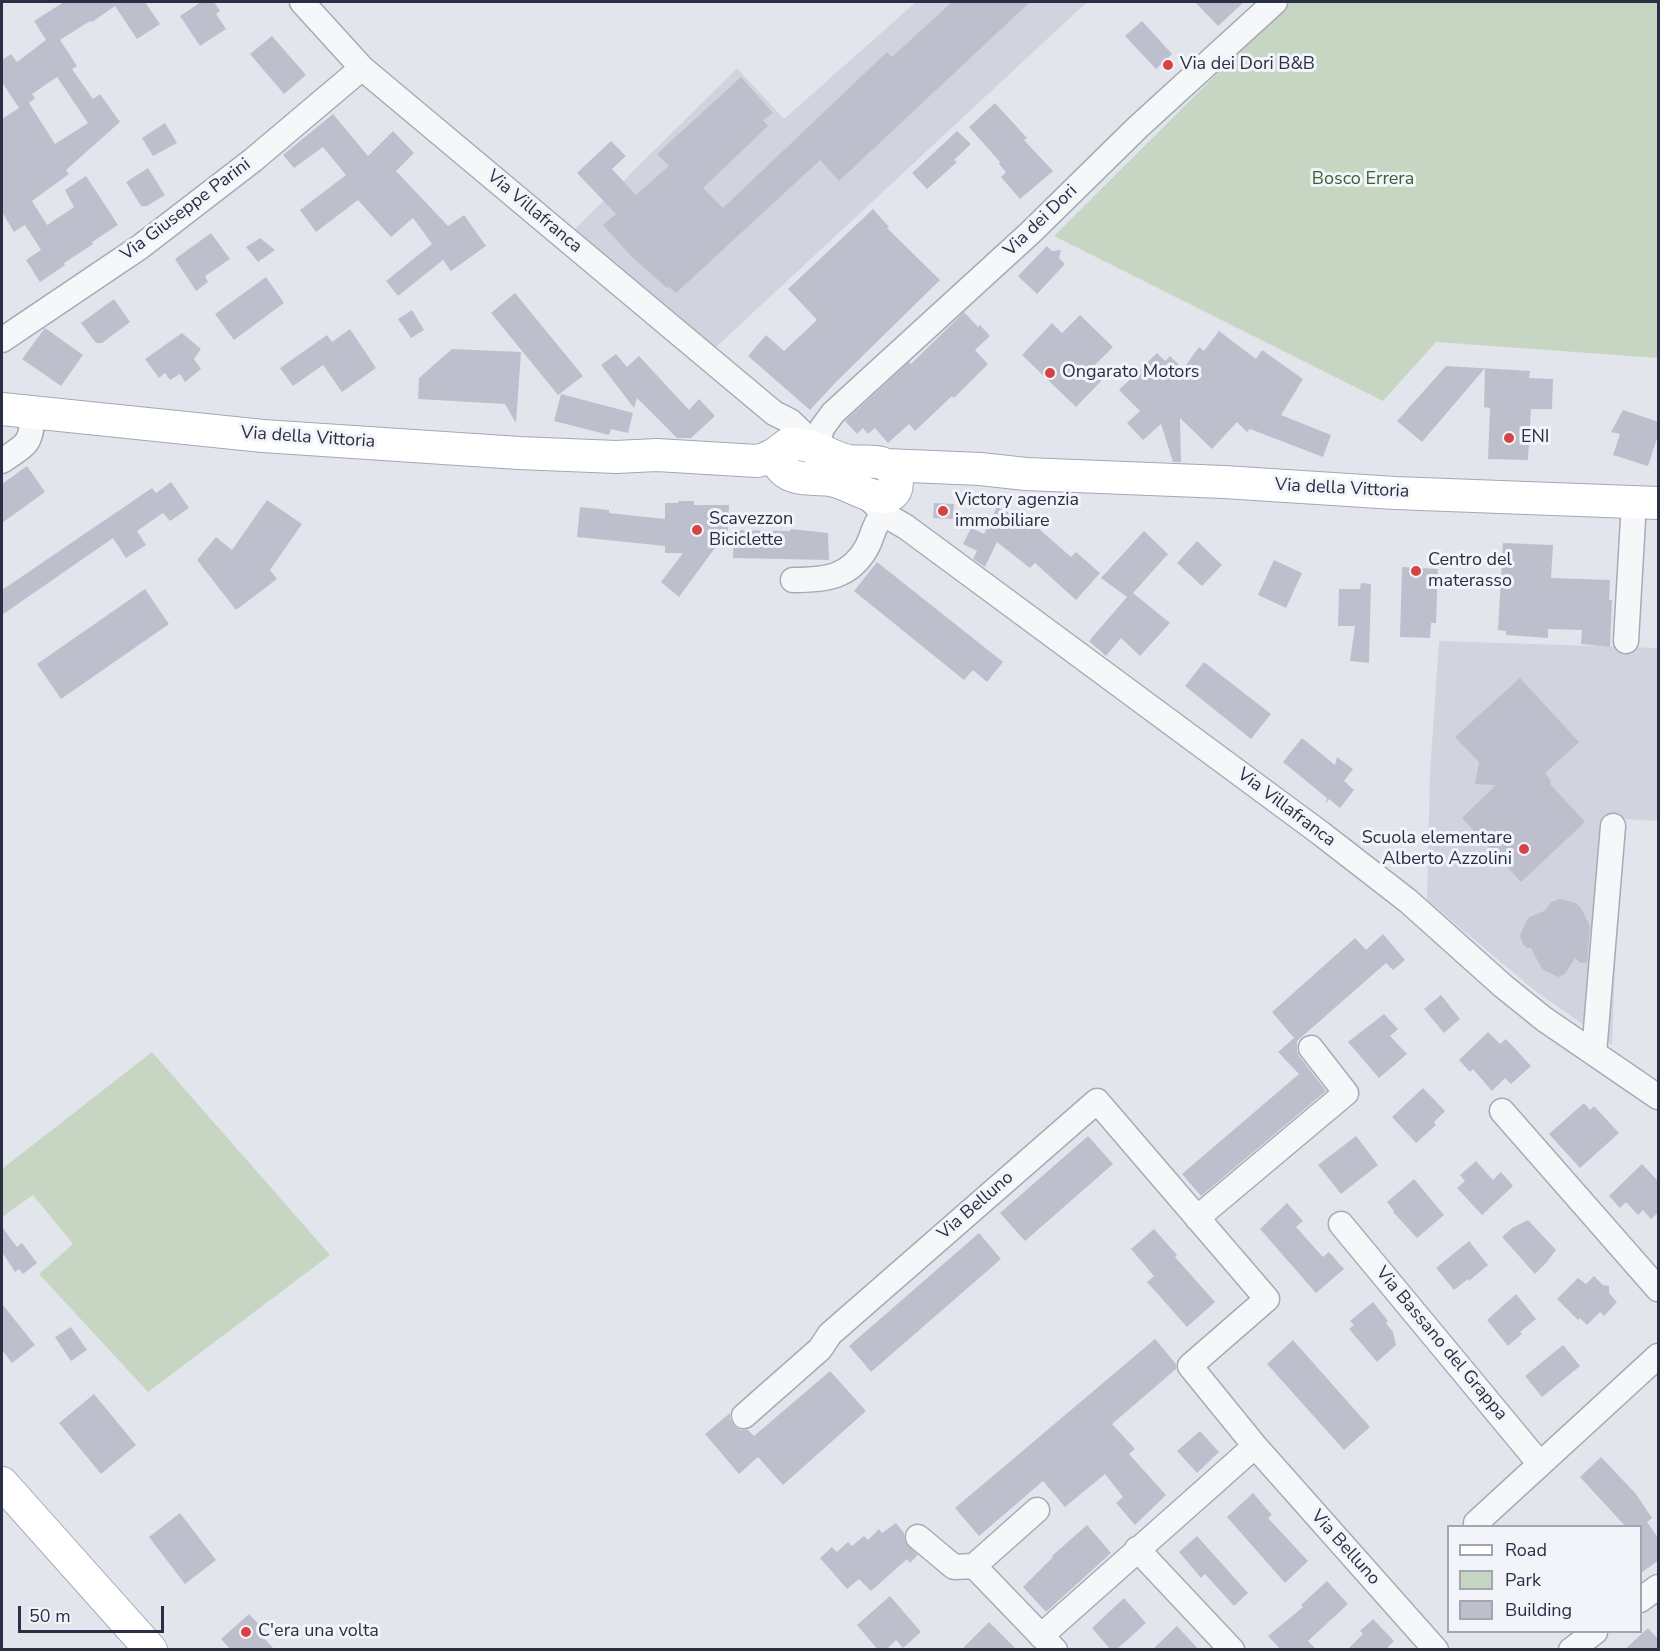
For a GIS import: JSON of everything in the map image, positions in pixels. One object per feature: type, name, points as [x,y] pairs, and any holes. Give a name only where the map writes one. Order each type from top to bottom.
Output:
[{"type":"main road","name":"Via della Vittoria","points":[[2,409],[264,436],[616,457],[664,467],[735,476],[775,478],[788,444],[798,443],[817,447],[847,461],[885,490]]},
{"type":"main road","name":"Via della Vittoria","points":[[784,458],[840,482],[885,490],[918,480],[961,481],[1026,474],[1646,503]]},
{"type":"main road","points":[[2,1483],[152,1650]]},
{"type":"street","name":"Via Villafranca","points":[[302,2],[362,68],[774,413],[790,421],[817,447]]},
{"type":"street","name":"Via dei Dori","points":[[817,447],[822,428],[833,413],[1275,2]]},
{"type":"street","name":"Via Giuseppe Parini","points":[[2,340],[140,247],[254,160],[362,68]]},
{"type":"street","points":[[2,461],[27,443],[32,435],[33,412]]},
{"type":"street","points":[[774,413],[780,428],[784,458]]},
{"type":"street","name":"Via Villafranca","points":[[885,490],[896,504],[906,527],[1367,868],[1544,1019],[1659,1097]]},
{"type":"street","points":[[793,580],[822,580],[838,576],[853,566],[867,546],[885,490]]},
{"type":"street","points":[[1626,641],[1646,503]]},
{"type":"street","points":[[1594,1053],[1613,826]]},
{"type":"street","points":[[1197,1218],[1346,1093],[1311,1048]]},
{"type":"street","name":"Via Belluno","points":[[744,1416],[820,1349],[830,1334],[1097,1101],[1268,1299],[1190,1366],[1255,1446],[1436,1650]]},
{"type":"street","points":[[1502,1112],[1659,1289]]},
{"type":"street","name":"Via Bassano del Grappa","points":[[1341,1224],[1540,1464]]},
{"type":"street","points":[[1476,1523],[1659,1356]]},
{"type":"street","points":[[974,1566],[1048,1643],[1137,1549],[1255,1446]]},
{"type":"street","points":[[918,1537],[954,1567],[974,1566],[1037,1510]]},
{"type":"street","points":[[1137,1549],[1232,1650]]},
{"type":"street","points":[[1642,1599],[1659,1587]]},
{"type":"shaded area","points":[[916,2],[1087,2],[700,362],[560,244],[737,68],[784,119]]},
{"type":"shaded area","name":"Scuola elementare Alberto Azzolini","points":[[1439,641],[1658,648],[1658,821],[1621,819],[1612,1045],[1534,990],[1427,900],[1430,772]]},
{"type":"green space","name":"Bosco Errera","points":[[1289,2],[1658,2],[1658,358],[1436,342],[1383,401],[1054,236]]},
{"type":"green space","points":[[152,1052],[330,1255],[148,1392],[39,1274],[73,1244],[33,1195],[2,1217],[2,1169]]},
{"type":"building","points":[[64,2],[145,2],[160,24],[137,39],[115,6],[60,40],[77,66],[72,69],[93,99],[100,94],[120,122],[66,170],[69,174],[32,201],[47,225],[74,207],[65,190],[86,176],[118,225],[40,282],[26,260],[41,250],[25,225],[14,232],[2,212],[2,119],[19,108],[2,82],[2,60],[11,54],[17,62],[46,40],[34,21]],"holes":[[[57,77],[88,123],[55,144],[29,103],[35,98],[32,94]]]},
{"type":"building","points":[[201,2],[214,2],[220,11],[216,14],[226,29],[200,46],[180,16]]},
{"type":"building","points":[[952,2],[1030,2],[839,181],[820,160],[676,293],[669,287],[667,288],[631,256],[603,225],[616,214],[577,173],[611,141],[626,156],[612,169],[636,195],[669,166],[657,154],[741,77],[773,113],[763,120],[768,126],[703,188],[723,208],[887,52],[892,57]]},
{"type":"building","points":[[1195,2],[1244,2],[1218,26]]},
{"type":"building","points":[[1142,21],[1172,54],[1156,69],[1125,36]]},
{"type":"building","points":[[272,36],[306,75],[284,94],[250,54]]},
{"type":"building","points":[[995,103],[1027,138],[1024,140],[1053,171],[1020,199],[1001,177],[1006,172],[999,164],[1000,162],[969,127]]},
{"type":"building","points":[[333,114],[368,156],[393,131],[414,153],[396,171],[448,226],[464,215],[486,246],[451,271],[443,260],[398,296],[386,281],[432,244],[413,218],[391,237],[358,200],[316,232],[300,210],[346,175],[323,147],[294,168],[283,155]]},
{"type":"building","points":[[165,123],[177,143],[153,156],[142,138]]},
{"type":"building","points":[[957,131],[971,144],[954,160],[957,162],[927,189],[912,173]]},
{"type":"building","points":[[148,168],[165,195],[147,206],[141,206],[126,182]]},
{"type":"building","points":[[873,209],[889,227],[887,228],[940,280],[810,410],[748,356],[766,335],[784,351],[817,320],[788,289]]},
{"type":"building","points":[[211,233],[230,259],[205,276],[208,282],[196,291],[175,259]]},
{"type":"building","points":[[260,238],[275,250],[258,262],[246,247]]},
{"type":"building","points":[[1047,246],[1052,251],[1061,250],[1059,258],[1065,264],[1037,294],[1018,276]]},
{"type":"building","points":[[266,277],[284,303],[234,340],[215,314]]},
{"type":"building","points":[[515,293],[583,376],[558,395],[491,313]]},
{"type":"building","points":[[114,299],[130,322],[102,343],[96,343],[81,323]]},
{"type":"building","points":[[412,310],[424,330],[411,338],[398,319]]},
{"type":"building","points":[[964,312],[990,336],[975,350],[988,364],[954,398],[952,396],[915,431],[909,424],[888,443],[875,428],[868,434],[863,428],[857,434],[845,421],[909,362],[911,364]]},
{"type":"building","points":[[1080,315],[1113,347],[1095,365],[1106,376],[1076,407],[1022,355],[1052,323],[1062,333]]},
{"type":"building","points":[[45,328],[83,355],[61,386],[22,359]]},
{"type":"building","points":[[350,329],[376,368],[342,392],[323,365],[293,386],[280,368],[327,335],[332,342]]},
{"type":"building","points":[[1219,331],[1256,359],[1262,350],[1303,379],[1281,415],[1331,435],[1323,457],[1250,429],[1247,432],[1237,422],[1212,449],[1180,418],[1181,462],[1173,462],[1161,424],[1143,440],[1127,423],[1140,411],[1119,390],[1157,353],[1165,361],[1170,356],[1183,369],[1199,347],[1204,351]]},
{"type":"building","points":[[182,333],[201,349],[194,359],[201,369],[185,382],[180,374],[170,380],[165,373],[159,378],[145,359]]},
{"type":"building","points":[[452,349],[521,352],[516,423],[505,404],[418,399],[419,378]]},
{"type":"building","points":[[616,354],[627,367],[639,356],[689,410],[699,399],[715,416],[691,438],[677,438],[637,398],[634,408],[601,365]]},
{"type":"building","points":[[1446,366],[1485,368],[1422,442],[1397,421]]},
{"type":"building","points":[[1485,368],[1530,371],[1529,378],[1553,379],[1552,409],[1531,409],[1528,460],[1488,459],[1490,408],[1484,407]]},
{"type":"building","points":[[561,394],[633,413],[628,433],[611,429],[609,435],[554,421]]},
{"type":"building","points":[[1623,410],[1659,422],[1659,432],[1648,466],[1613,455],[1620,434],[1611,432]]},
{"type":"building","points":[[27,466],[45,492],[2,523],[2,484]]},
{"type":"building","points":[[171,482],[189,508],[170,521],[163,513],[137,531],[146,545],[126,558],[113,538],[2,615],[2,590],[152,488],[156,493]]},
{"type":"building","points":[[267,500],[302,524],[270,570],[277,579],[236,610],[197,560],[216,537],[232,550]]},
{"type":"building","points":[[679,501],[694,501],[694,505],[729,505],[728,530],[679,597],[661,582],[683,553],[665,553],[665,546],[577,537],[580,507],[609,510],[609,513],[665,519],[665,503],[678,503]]},
{"type":"building","name":"Victory agenzia immobiliare","points":[[934,503],[954,504],[953,519],[933,518]]},
{"type":"building","points":[[997,507],[1031,522],[1071,557],[1076,552],[1100,573],[1076,600],[1035,563],[1030,568],[997,542],[985,567],[973,559],[977,551],[963,544],[971,528],[984,534]]},
{"type":"building","points":[[791,529],[828,533],[829,560],[733,558],[734,530],[790,531]]},
{"type":"building","points":[[1144,531],[1168,554],[1133,593],[1170,623],[1140,656],[1121,638],[1106,656],[1089,641],[1127,597],[1101,578]]},
{"type":"building","points":[[1197,541],[1222,565],[1202,586],[1177,563]]},
{"type":"building","points":[[1503,543],[1553,545],[1551,578],[1610,580],[1609,600],[1612,600],[1610,647],[1581,644],[1582,630],[1548,629],[1548,638],[1506,635],[1506,631],[1498,630]]},
{"type":"building","points":[[1274,560],[1302,573],[1286,608],[1258,595]]},
{"type":"building","points":[[877,562],[1003,662],[987,682],[973,670],[964,680],[854,591]]},
{"type":"building","points":[[1402,567],[1438,569],[1436,623],[1431,623],[1430,638],[1400,637]]},
{"type":"building","points":[[1361,583],[1371,584],[1369,663],[1350,661],[1355,626],[1338,626],[1339,589],[1360,589]]},
{"type":"building","points":[[145,589],[169,624],[61,699],[37,664]]},
{"type":"building","points":[[1204,662],[1271,714],[1251,739],[1185,686]]},
{"type":"building","points":[[1520,678],[1579,742],[1545,773],[1551,781],[1550,784],[1585,822],[1521,882],[1462,818],[1496,785],[1475,784],[1479,762],[1455,737]]},
{"type":"building","points":[[1302,738],[1335,765],[1337,757],[1353,769],[1344,781],[1354,790],[1340,808],[1329,799],[1325,804],[1327,798],[1283,762]]},
{"type":"building","points":[[1560,899],[1576,903],[1590,926],[1587,963],[1581,963],[1575,958],[1565,974],[1558,977],[1542,969],[1531,948],[1523,944],[1520,936],[1530,917],[1546,910],[1551,902]]},
{"type":"building","points":[[1383,934],[1405,960],[1393,970],[1386,963],[1297,1041],[1299,1056],[1326,1091],[1201,1196],[1182,1174],[1299,1074],[1278,1052],[1294,1038],[1272,1012],[1355,938],[1366,950]]},
{"type":"building","points":[[1441,995],[1460,1019],[1444,1033],[1424,1009]]},
{"type":"building","points":[[1384,1014],[1398,1029],[1390,1036],[1407,1054],[1379,1078],[1348,1042]]},
{"type":"building","points":[[1488,1032],[1500,1044],[1506,1039],[1531,1066],[1511,1084],[1505,1078],[1492,1091],[1473,1069],[1470,1072],[1459,1060]]},
{"type":"building","points":[[1423,1088],[1445,1111],[1434,1122],[1436,1125],[1416,1143],[1392,1117]]},
{"type":"building","points":[[1584,1103],[1590,1110],[1594,1106],[1619,1133],[1580,1168],[1549,1134]]},
{"type":"building","points":[[1088,1136],[1113,1164],[1025,1241],[1000,1213]]},
{"type":"building","points":[[1356,1136],[1378,1165],[1341,1194],[1318,1165]]},
{"type":"building","points":[[1476,1161],[1493,1180],[1501,1172],[1513,1186],[1482,1215],[1457,1188],[1465,1181],[1460,1175]]},
{"type":"building","points":[[1642,1164],[1659,1182],[1659,1212],[1651,1219],[1643,1210],[1638,1215],[1626,1202],[1620,1208],[1609,1196]]},
{"type":"building","points":[[1414,1179],[1444,1215],[1417,1238],[1387,1202]]},
{"type":"building","points":[[1287,1203],[1303,1221],[1296,1227],[1323,1257],[1329,1252],[1344,1269],[1316,1293],[1260,1229]]},
{"type":"building","points":[[1528,1220],[1556,1250],[1535,1274],[1502,1237],[1512,1228]]},
{"type":"building","points":[[2,1227],[17,1247],[22,1243],[37,1263],[23,1274],[19,1269],[15,1272],[2,1252]]},
{"type":"building","points":[[1154,1229],[1177,1255],[1175,1257],[1215,1302],[1187,1327],[1147,1282],[1154,1276],[1131,1249]]},
{"type":"building","points":[[979,1233],[1001,1259],[871,1372],[849,1346]]},
{"type":"building","points":[[1469,1241],[1488,1265],[1454,1290],[1436,1268]]},
{"type":"building","points":[[1594,1276],[1603,1285],[1609,1286],[1609,1293],[1617,1302],[1604,1316],[1600,1312],[1587,1325],[1580,1318],[1578,1320],[1557,1299],[1578,1278],[1586,1284]]},
{"type":"building","points":[[1516,1294],[1536,1319],[1508,1346],[1487,1320]]},
{"type":"building","points":[[1373,1302],[1388,1321],[1386,1323],[1393,1332],[1396,1345],[1377,1362],[1349,1329],[1354,1325],[1350,1321]]},
{"type":"building","points":[[2,1304],[35,1345],[12,1363],[2,1350]]},
{"type":"building","points":[[71,1327],[87,1350],[71,1361],[55,1337]]},
{"type":"building","points":[[1155,1339],[1176,1364],[1176,1369],[1112,1424],[1135,1449],[1129,1454],[1166,1495],[1135,1525],[1116,1503],[1123,1497],[1105,1474],[1065,1507],[1043,1481],[979,1536],[955,1508]]},
{"type":"building","points":[[1293,1340],[1370,1427],[1344,1450],[1267,1364]]},
{"type":"building","points":[[1563,1345],[1580,1366],[1542,1397],[1525,1376]]},
{"type":"building","points":[[830,1371],[866,1411],[783,1485],[758,1457],[739,1474],[705,1434],[730,1413],[734,1426],[740,1430],[748,1430],[754,1436]]},
{"type":"building","points":[[94,1394],[136,1445],[101,1474],[59,1423]]},
{"type":"building","points":[[1200,1431],[1219,1452],[1197,1473],[1177,1451]]},
{"type":"building","points":[[1601,1457],[1636,1494],[1652,1518],[1647,1522],[1659,1539],[1659,1560],[1642,1572],[1642,1525],[1624,1525],[1580,1477]]},
{"type":"building","points":[[1253,1493],[1272,1515],[1268,1518],[1308,1561],[1285,1583],[1227,1517]]},
{"type":"building","points":[[180,1513],[216,1560],[185,1584],[149,1537]]},
{"type":"building","points":[[896,1523],[904,1533],[905,1542],[918,1555],[910,1563],[907,1559],[871,1591],[859,1579],[847,1589],[820,1558],[832,1547],[837,1552],[848,1542],[852,1546],[864,1536],[868,1540],[879,1529],[882,1533]]},
{"type":"building","points":[[1087,1525],[1111,1553],[1046,1612],[1023,1587],[1052,1556]]},
{"type":"building","points":[[1197,1536],[1248,1593],[1234,1606],[1205,1574],[1201,1578],[1179,1552]]},
{"type":"building","points":[[1327,1581],[1348,1604],[1308,1641],[1317,1650],[1281,1650],[1268,1636],[1303,1607],[1301,1605]]},
{"type":"building","points":[[890,1596],[921,1632],[903,1648],[896,1640],[886,1650],[878,1650],[857,1625]]},
{"type":"building","points":[[1124,1598],[1146,1623],[1116,1650],[1111,1650],[1092,1628]]},
{"type":"building","name":"C'era una volta","points":[[249,1614],[264,1630],[260,1634],[275,1650],[231,1650],[221,1639]]},
{"type":"building","points":[[1373,1619],[1394,1641],[1385,1650],[1347,1650],[1363,1634],[1360,1631]]},
{"type":"building","points":[[989,1622],[1017,1650],[961,1650]]},
{"type":"building","points":[[1177,1626],[1199,1650],[1152,1650]]},
{"type":"building","points":[[1648,1628],[1659,1640],[1659,1650],[1624,1650]]},
{"type":"place","name":"Via dei Dori B&B","points":[[1168,65]]},
{"type":"place","name":"Ongarato Motors","points":[[1050,373]]},
{"type":"place","name":"ENI","points":[[1509,438]]},
{"type":"place","name":"Victory agenzia immobiliare","points":[[943,511]]},
{"type":"place","name":"Scavezzon Biciclette","points":[[697,530]]},
{"type":"place","name":"Centro del materasso","points":[[1416,571]]},
{"type":"place","name":"Scuola elementare Alberto Azzolini","points":[[1524,849]]},
{"type":"place","name":"C'era una volta","points":[[246,1632]]}]
